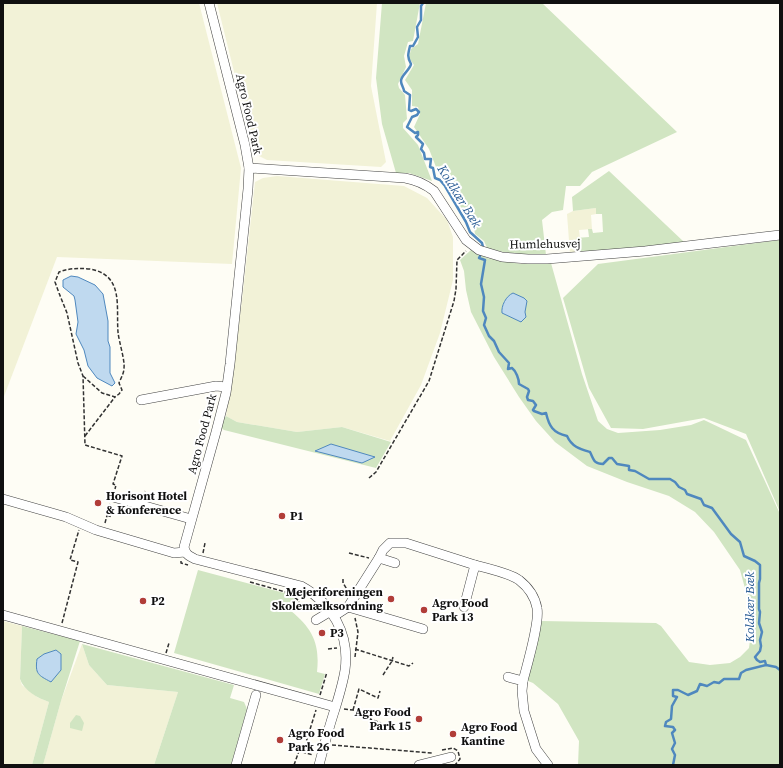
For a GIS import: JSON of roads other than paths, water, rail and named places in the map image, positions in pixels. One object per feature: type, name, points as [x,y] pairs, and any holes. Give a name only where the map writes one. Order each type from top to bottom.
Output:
[{"type":"street","name":"Agro Food Park","points":[[185,552],[184,541],[216,432],[226,388],[249,168],[245,145],[209,3]]},
{"type":"street","name":"Humlehusvej","points":[[249,168],[405,178],[416,180],[427,185],[434,191],[460,233],[472,245],[485,252],[502,257],[548,259],[660,249],[780,235]]},
{"type":"street","points":[[141,400],[216,386],[226,388]]},
{"type":"street","points":[[113,497],[191,519]]},
{"type":"street","points":[[3,498],[66,517],[102,532],[174,553],[185,552],[195,559],[300,586],[315,595],[332,613],[341,628],[346,648],[345,671],[319,765]]},
{"type":"street","points":[[316,620],[352,605],[383,550],[390,543],[406,543],[495,570],[518,580],[533,595],[537,609],[536,621],[523,681],[522,691],[524,711],[536,750],[548,765]]},
{"type":"street","points":[[378,559],[395,563]]},
{"type":"street","points":[[464,607],[475,565]]},
{"type":"street","points":[[352,605],[423,629]]},
{"type":"street","points":[[3,615],[335,707]]},
{"type":"street","points":[[508,677],[523,681]]},
{"type":"street","points":[[236,765],[256,695]]},
{"type":"street","points":[[419,765],[453,761]]},
{"type":"water","points":[[71,276],[78,277],[95,285],[103,294],[108,321],[110,373],[115,383],[112,386],[97,378],[88,366],[84,350],[76,334],[78,322],[74,296],[63,287],[63,280]]},
{"type":"water","points":[[513,293],[527,301],[525,312],[526,317],[521,322],[502,313],[504,302],[508,296]]},
{"type":"water","points":[[331,444],[375,457],[362,463],[315,451]]},
{"type":"water","points":[[56,650],[61,654],[61,670],[51,682],[38,674],[37,659],[44,654]]},
{"type":"waterway","name":"Koldkær Bæk","points":[[423,3],[421,6],[421,20],[417,27],[418,37],[413,46],[410,46],[409,51],[408,57],[411,64],[401,79],[401,84],[404,91],[410,95],[409,110],[411,111],[416,109],[419,112],[417,115],[412,117],[407,127],[415,133],[418,132],[416,137],[423,144],[421,149],[424,153],[425,159],[431,159],[430,167],[433,168],[435,178],[440,180],[445,186],[466,222],[470,232],[482,243],[483,247]]},
{"type":"waterway","name":"Koldkær Bæk","points":[[480,256],[479,258],[485,260],[481,284],[484,297],[483,311],[486,318],[484,325],[499,352],[509,363],[508,369],[512,368],[517,375],[519,384],[528,389],[528,400],[533,401],[536,405],[533,410],[542,414],[546,413],[550,425],[555,431],[567,436],[571,443],[577,447],[590,452],[595,461],[598,463],[603,464],[609,458],[612,458],[617,464],[629,466],[629,470],[635,471],[649,479],[670,479],[685,490],[687,494],[701,499],[704,505],[712,508],[731,534],[740,542],[744,556],[760,565],[759,623],[762,632],[760,651],[755,657],[760,662],[765,661],[766,665],[746,670],[741,673],[739,679],[724,679],[719,683],[714,682],[707,686],[700,684],[697,691],[688,695],[678,690],[673,690],[673,696],[677,697],[672,706],[671,719],[666,722],[665,726],[673,727],[675,730],[672,733],[675,743],[672,749],[675,755],[673,765]]},
{"type":"waterway","points":[[766,665],[776,667],[780,670]]},
{"type":"place","name":"Horisont Hotel & Konference","points":[[98,503]]},
{"type":"place","name":"P1","points":[[282,516]]},
{"type":"place","name":"Mejeriforeningen Skolemælksordning","points":[[391,599]]},
{"type":"place","name":"P2","points":[[143,601]]},
{"type":"place","name":"Agro Food Park 13","points":[[424,610]]},
{"type":"place","name":"P3","points":[[322,633]]},
{"type":"place","name":"Agro Food Park 15","points":[[419,719]]},
{"type":"place","name":"Agro Food Kantine","points":[[453,734]]},
{"type":"place","name":"Agro Food Park 26","points":[[280,740]]}]
